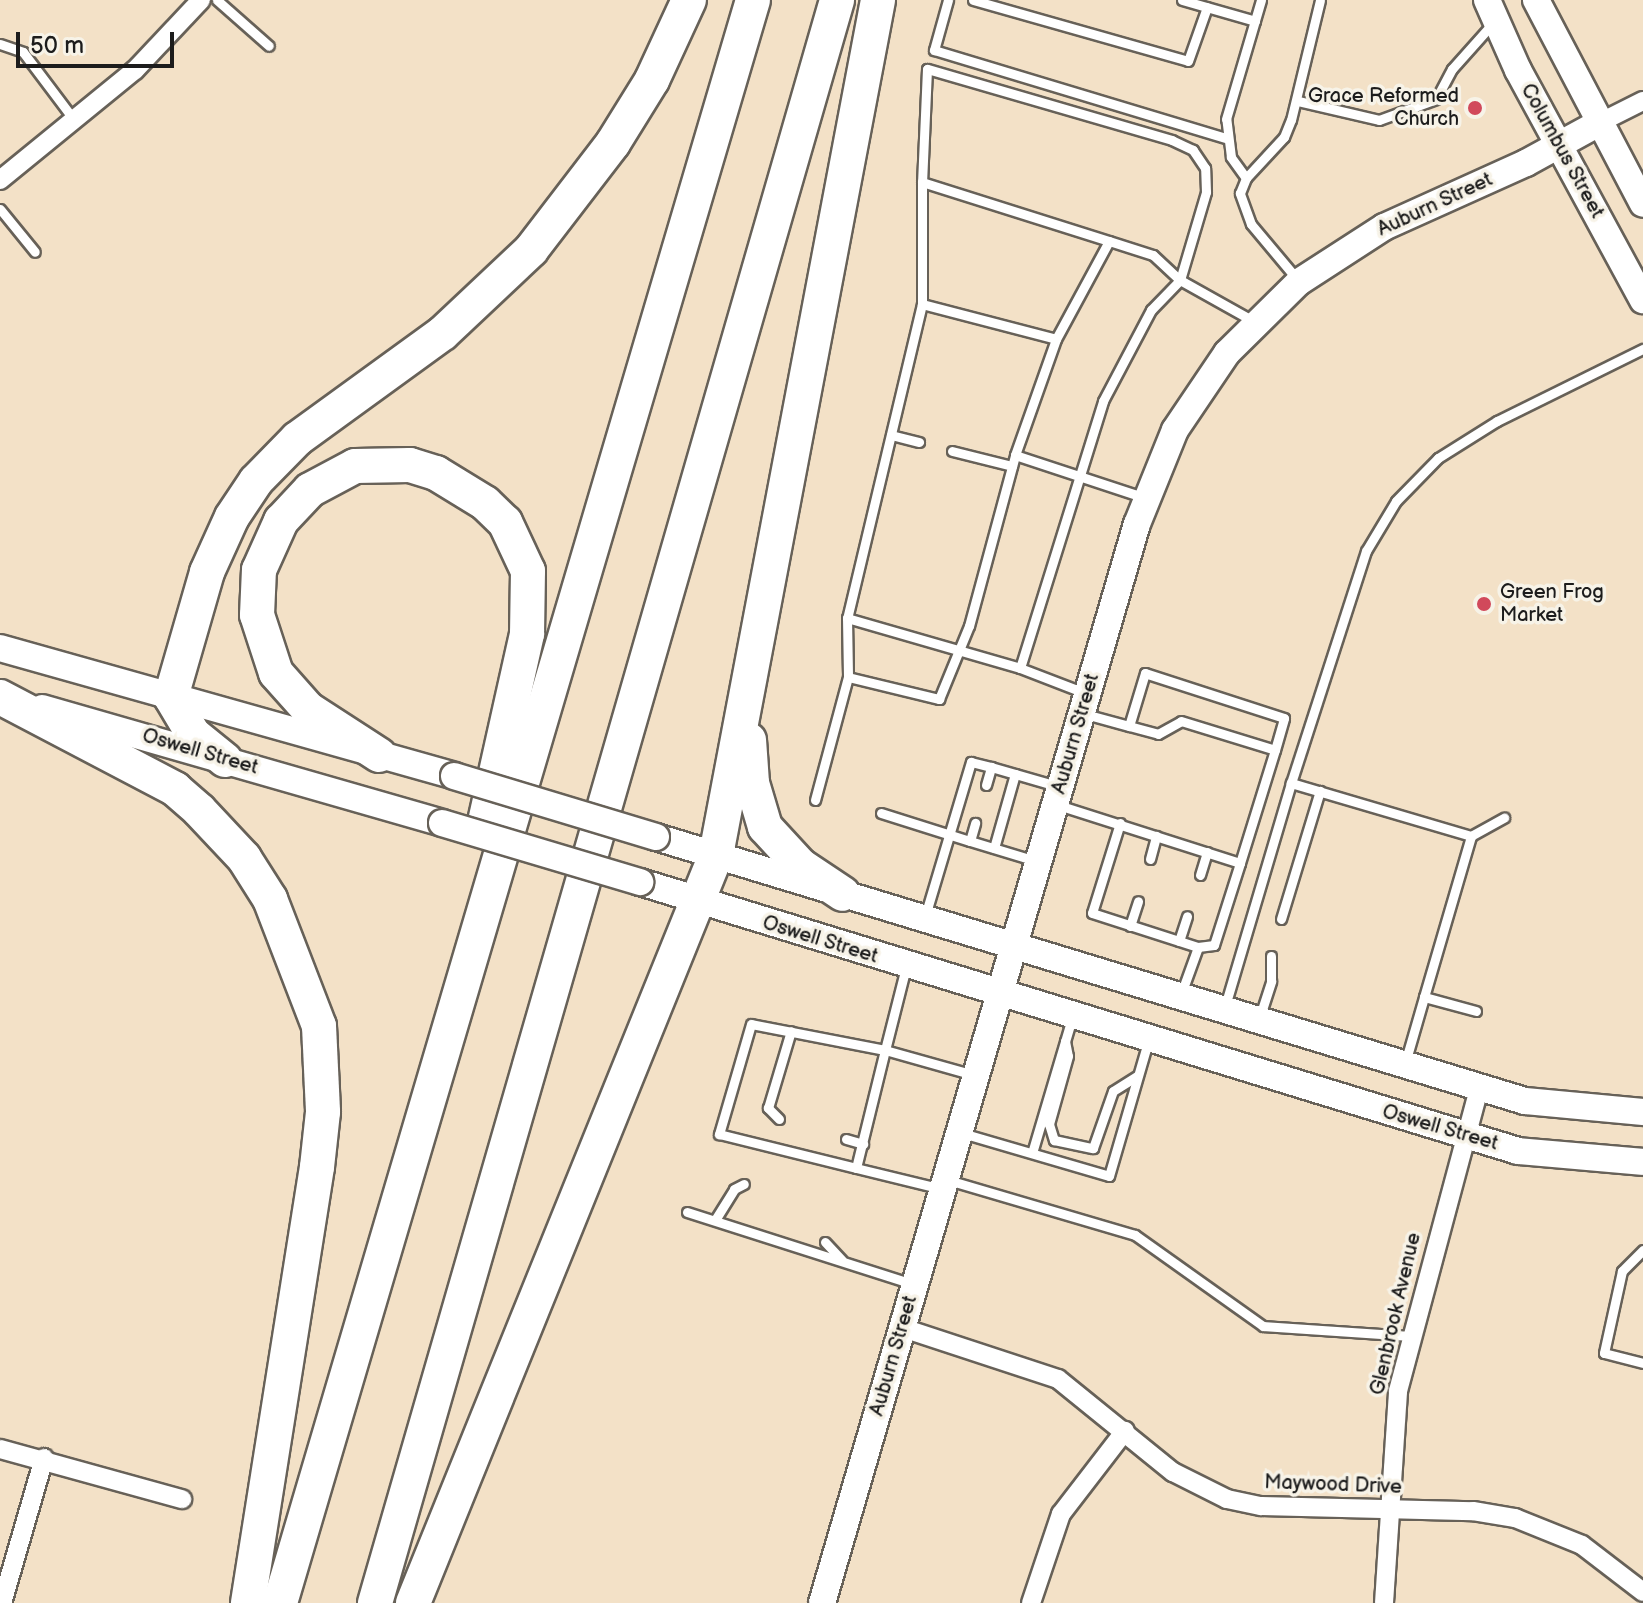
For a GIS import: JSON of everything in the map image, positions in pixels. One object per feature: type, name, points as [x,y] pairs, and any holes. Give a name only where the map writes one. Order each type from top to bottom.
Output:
[{"type":"highway","points":[[225,760],[193,734],[171,697],[207,572],[232,517],[256,481],[297,439],[443,333],[531,250],[613,143],[652,80],[689,0]]},
{"type":"highway","points":[[280,1603],[378,1258],[753,0]]},
{"type":"highway","points":[[375,1603],[837,0]]},
{"type":"highway","points":[[413,1603],[701,902],[716,855],[878,0]]},
{"type":"highway","points":[[378,1258],[502,753],[529,604],[528,571],[495,513],[436,473],[383,464],[355,466],[310,490],[267,544],[257,594],[257,615],[276,673],[308,709],[379,755]]},
{"type":"highway","points":[[0,696],[175,789],[199,810],[244,858],[270,899],[319,1026],[323,1112],[317,1167],[248,1603]]},
{"type":"highway","points":[[745,699],[752,783],[765,827],[801,866],[843,894]]},
{"type":"main road","points":[[1536,0],[1643,204]]},
{"type":"main road","name":"Columbus Street","points":[[1491,10],[1558,144],[1643,300]]},
{"type":"main road","name":"Auburn Street","points":[[822,1603],[1146,498],[1197,394],[1255,322],[1299,282],[1384,227],[1599,123]]},
{"type":"main road","points":[[0,648],[454,776],[1479,1088],[1566,1109],[1643,1112]]},
{"type":"main road","name":"Oswell Street","points":[[0,696],[640,882],[998,995],[1069,1030],[1148,1040],[1465,1135],[1560,1158],[1643,1162]]},
{"type":"street","points":[[0,180],[135,70],[201,0]]},
{"type":"street","name":"Auburn Street","points":[[1599,123],[1643,101]]},
{"type":"street","name":"Glenbrook Avenue","points":[[1384,1603],[1398,1391],[1410,1336],[1479,1088]]},
{"type":"street","name":"Maywood Drive","points":[[903,1328],[1058,1379],[1173,1472],[1227,1499],[1261,1506],[1473,1511],[1550,1529],[1594,1553],[1643,1592]]},
{"type":"street","points":[[1031,1603],[1061,1514],[1125,1431]]},
{"type":"street","points":[[0,1449],[44,1458],[182,1499]]},
{"type":"street","points":[[2,1603],[44,1458]]},
{"type":"lane","points":[[217,0],[269,46]]},
{"type":"lane","points":[[948,0],[934,50],[1226,138]]},
{"type":"lane","points":[[973,0],[1188,61],[1207,7]]},
{"type":"lane","points":[[1182,0],[1255,21]]},
{"type":"lane","points":[[1246,178],[1226,138],[1226,119],[1261,0]]},
{"type":"lane","points":[[1299,282],[1251,224],[1240,193],[1246,178],[1284,137],[1298,101],[1305,47],[1320,0]]},
{"type":"lane","points":[[1298,101],[1379,120],[1436,99],[1491,10]]},
{"type":"lane","points":[[0,44],[23,52],[75,121]]},
{"type":"lane","points":[[815,800],[848,677],[847,618],[922,304],[922,182],[927,69],[1172,140],[1193,150],[1205,168],[1206,192],[1180,280],[1166,288],[1124,357],[1078,472],[1020,668]]},
{"type":"lane","points":[[922,182],[1153,255],[1180,280],[1255,322]]},
{"type":"lane","points":[[0,209],[35,252]]},
{"type":"lane","points":[[848,677],[939,699],[960,647],[1013,460],[1056,339],[1109,241]]},
{"type":"lane","points":[[922,304],[1056,339]]},
{"type":"lane","points":[[1224,1011],[1291,783],[1366,551],[1396,501],[1438,458],[1497,421],[1643,349]]},
{"type":"lane","points":[[891,435],[919,442]]},
{"type":"lane","points":[[952,451],[1078,472],[1146,498]]},
{"type":"lane","points":[[847,618],[960,647],[1020,668],[1129,726],[1158,734],[1181,721],[1275,750]]},
{"type":"lane","points":[[1120,823],[1092,913],[1198,947],[1214,945],[1284,718],[1145,673],[1129,726]]},
{"type":"lane","points":[[924,919],[971,762],[1015,774],[1120,823],[1240,863]]},
{"type":"lane","points":[[986,785],[991,767]]},
{"type":"lane","points":[[994,848],[1015,774]]},
{"type":"lane","points":[[1291,783],[1471,836]]},
{"type":"lane","points":[[1281,919],[1320,791]]},
{"type":"lane","points":[[881,813],[1039,862]]},
{"type":"lane","points":[[1404,1066],[1471,836],[1504,818]]},
{"type":"lane","points":[[970,841],[975,823]]},
{"type":"lane","points":[[1150,859],[1156,836]]},
{"type":"lane","points":[[1200,875],[1207,852]]},
{"type":"lane","points":[[1130,926],[1138,901]]},
{"type":"lane","points":[[1179,941],[1187,916]]},
{"type":"lane","points":[[1180,997],[1198,947]]},
{"type":"lane","points":[[1258,1021],[1271,981],[1271,956]]},
{"type":"lane","points":[[856,1168],[906,967]]},
{"type":"lane","points":[[1424,997],[1476,1011]]},
{"type":"lane","points":[[975,1075],[885,1050],[751,1024],[719,1134],[856,1168],[944,1184],[1135,1235],[1263,1326],[1410,1336]]},
{"type":"lane","points":[[1069,1030],[1068,1056],[1049,1124],[1050,1135],[1063,1144],[1093,1148],[1113,1091],[1137,1076]]},
{"type":"lane","points":[[1032,1153],[1069,1030]]},
{"type":"lane","points":[[779,1119],[768,1108],[791,1031]]},
{"type":"lane","points":[[959,1132],[1109,1176],[1148,1040]]},
{"type":"lane","points":[[846,1139],[863,1144]]},
{"type":"lane","points":[[715,1220],[734,1189],[744,1184]]},
{"type":"lane","points":[[687,1212],[915,1285]]},
{"type":"lane","points":[[825,1242],[845,1262]]},
{"type":"lane","points":[[1643,1250],[1622,1271],[1604,1353],[1643,1363]]},
{"type":"place","name":"Grace Reformed Church","points":[[1475,108]]},
{"type":"place","name":"Green Frog Market","points":[[1484,604]]}]
